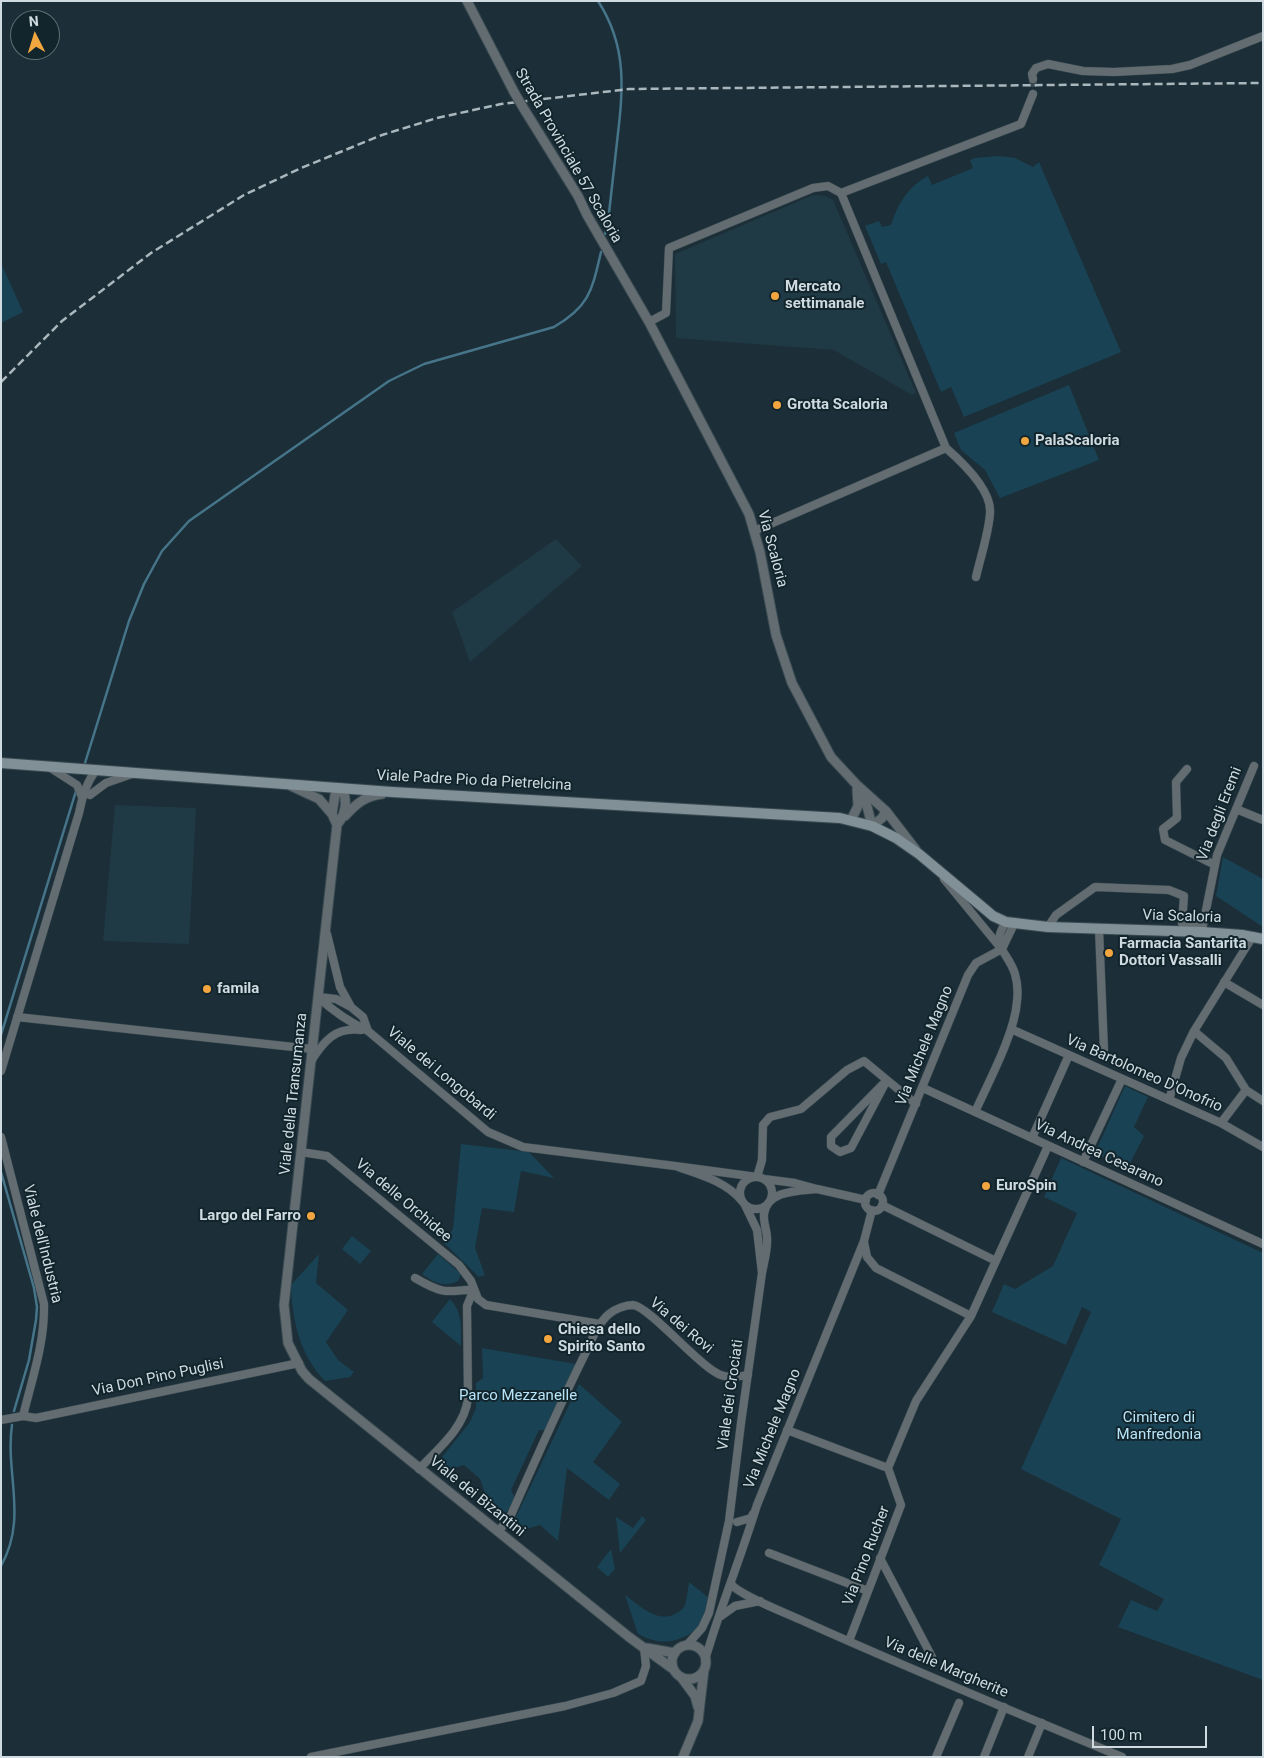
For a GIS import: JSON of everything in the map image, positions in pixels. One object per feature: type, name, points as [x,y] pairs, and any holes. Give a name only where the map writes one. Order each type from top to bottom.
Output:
[{"type":"main road","name":"Viale Padre Pio da Pietrelcina","points":[[1,763],[392,792],[828,816],[851,820]]},
{"type":"main road","name":"Via Scaloria","points":[[851,820],[872,826],[896,838],[919,854],[940,874],[993,916],[1010,923],[1099,929],[1202,928],[1258,938]]},
{"type":"street","name":"Strada Provinciale 57 Scaloria","points":[[467,1],[514,92],[578,196],[649,322]]},
{"type":"street","points":[[1033,79],[1032,74],[1036,68],[1048,64],[1082,71],[1114,72],[1172,69],[1190,65],[1263,36]]},
{"type":"street","points":[[841,192],[1021,124],[1033,94]]},
{"type":"street","points":[[649,322],[666,313],[669,248],[813,188],[828,186],[841,192],[946,448],[964,464],[980,486],[989,506],[990,512],[976,577]]},
{"type":"street","name":"Via Scaloria","points":[[649,322],[749,514],[760,552],[776,635],[792,683],[832,757],[856,784],[886,811],[919,854]]},
{"type":"street","points":[[754,531],[946,448]]},
{"type":"street","name":"Via degli Eremi","points":[[1202,928],[1217,855],[1254,766]]},
{"type":"street","points":[[49,767],[77,785],[86,796]]},
{"type":"street","points":[[1,1071],[36,962],[90,778],[96,770]]},
{"type":"street","points":[[1187,770],[1176,782],[1177,818],[1164,829],[1165,840],[1215,865]]},
{"type":"street","points":[[86,796],[106,783],[135,774]]},
{"type":"street","name":"Viale della Transumanza","points":[[286,784],[319,799],[332,814],[337,826],[284,1305],[288,1343],[299,1363]]},
{"type":"street","points":[[851,820],[858,806],[856,784]]},
{"type":"street","name":"Via Scaloria","points":[[856,784],[867,806],[872,826]]},
{"type":"street","points":[[332,814],[336,795],[342,788],[346,796],[345,816]]},
{"type":"street","points":[[337,826],[358,802],[370,796],[392,792]]},
{"type":"street","points":[[1236,809],[1263,820]]},
{"type":"street","points":[[872,826],[882,818],[886,811]]},
{"type":"street","name":"Via Scaloria","points":[[940,874],[974,918],[1002,949],[1015,974],[1017,1000],[1012,1029],[975,1112]]},
{"type":"street","points":[[1048,927],[1056,915],[1094,887],[1169,890],[1184,896],[1182,922],[1202,928]]},
{"type":"street","points":[[1002,949],[998,938],[1000,931],[1010,923]]},
{"type":"street","points":[[1099,929],[1104,1050]]},
{"type":"street","name":"Viale dei Longobardi","points":[[326,931],[340,987],[351,1007],[363,1017],[368,1031]]},
{"type":"street","points":[[1169,1100],[1181,1058],[1194,1031],[1224,982],[1258,938]]},
{"type":"street","name":"Via Michele Magno","points":[[878,1195],[968,975],[976,963],[1002,949]]},
{"type":"street","points":[[1224,982],[1263,1005]]},
{"type":"street","points":[[318,997],[336,999],[351,1007]]},
{"type":"street","name":"Viale dei Longobardi","points":[[318,997],[355,1025],[368,1031],[488,1132],[523,1147],[760,1178]]},
{"type":"street","points":[[17,1017],[312,1049]]},
{"type":"street","name":"Viale dei Longobardi","points":[[311,1062],[320,1046],[336,1033],[352,1029],[368,1031]]},
{"type":"street","name":"Via Bartolomeo D'Onofrio","points":[[1012,1029],[1220,1123],[1263,1147]]},
{"type":"street","points":[[1194,1031],[1226,1058],[1246,1090],[1263,1101]]},
{"type":"street","points":[[1032,1138],[1069,1055]]},
{"type":"street","points":[[760,1178],[763,1125],[770,1117],[802,1109],[847,1070],[864,1061],[916,1104]]},
{"type":"street","points":[[1083,1162],[1122,1079]]},
{"type":"street","points":[[887,1080],[851,1148],[840,1152],[831,1146],[831,1137],[887,1080]]},
{"type":"street","name":"Via Andrea Cesarano","points":[[923,1088],[1263,1244]]},
{"type":"street","points":[[1220,1123],[1246,1090]]},
{"type":"street","name":"Viale dell'Industria","points":[[1,1138],[44,1304],[43,1332],[23,1416]]},
{"type":"street","points":[[788,1430],[888,1468],[916,1401],[971,1316],[1048,1146]]},
{"type":"street","name":"Via delle Orchidee","points":[[301,1152],[327,1156],[458,1265],[471,1281],[478,1299],[486,1305],[600,1324]]},
{"type":"street","name":"Viale dei Longobardi","points":[[675,1166],[719,1182],[737,1195],[744,1203]]},
{"type":"street","points":[[817,1189],[782,1194],[774,1197],[764,1206],[754,1209],[744,1203],[740,1197],[741,1187],[747,1179],[760,1178],[795,1183],[866,1200]]},
{"type":"street","name":"Viale dei Crociati","points":[[687,1645],[702,1628],[709,1613],[733,1521],[748,1375],[767,1237],[764,1215],[772,1195],[768,1182],[760,1178]]},
{"type":"street","points":[[870,1194],[878,1195],[882,1198],[882,1205],[878,1210],[868,1208],[866,1200],[870,1194]]},
{"type":"street","name":"Viale dei Crociati","points":[[744,1203],[757,1230],[762,1273]]},
{"type":"street","points":[[882,1205],[996,1261]]},
{"type":"street","name":"Via Michele Magno","points":[[705,1663],[757,1505],[864,1242],[872,1210]]},
{"type":"street","points":[[864,1242],[867,1257],[876,1268],[971,1316]]},
{"type":"street","points":[[415,1278],[433,1288],[449,1293],[474,1289]]},
{"type":"street","points":[[420,1469],[460,1424],[467,1409],[467,1306],[474,1289]]},
{"type":"street","name":"Via dei Rovi","points":[[600,1324],[609,1314],[623,1307],[634,1305],[644,1309],[676,1340],[715,1373],[732,1378],[748,1375]]},
{"type":"street","points":[[498,1532],[511,1515],[600,1324]]},
{"type":"street","name":"Via Don Pino Puglisi","points":[[1,1420],[23,1416],[36,1418],[299,1363]]},
{"type":"street","name":"Viale dei Bizantini","points":[[299,1363],[302,1371],[309,1379],[498,1532],[673,1669]]},
{"type":"street","name":"Via Pino Rucher","points":[[849,1641],[901,1505],[888,1468]]},
{"type":"street","points":[[733,1521],[751,1518],[757,1505]]},
{"type":"street","points":[[733,1521],[743,1529],[747,1539]]},
{"type":"street","points":[[769,1553],[868,1591]]},
{"type":"street","points":[[880,1558],[932,1657]]},
{"type":"street","name":"Via delle Margherite","points":[[731,1584],[760,1601],[849,1641],[1122,1757]]},
{"type":"street","points":[[718,1619],[735,1606],[760,1601]]},
{"type":"street","points":[[683,1757],[696,1726],[699,1709],[705,1663],[701,1651],[687,1645],[675,1653],[672,1658],[673,1669],[695,1696],[699,1709]]},
{"type":"street","points":[[311,1757],[565,1706],[613,1693],[641,1681],[646,1666],[644,1648]]},
{"type":"street","name":"Viale dei Bizantini","points":[[644,1648],[675,1653]]},
{"type":"street","points":[[681,1677],[696,1678],[703,1671],[705,1663]]},
{"type":"street","points":[[936,1757],[959,1703]]},
{"type":"street","points":[[984,1757],[1004,1707]]},
{"type":"street","points":[[1028,1757],[1042,1723]]},
{"type":"shaded area","name":"Mercato settimanale","points":[[813,195],[828,197],[833,200],[916,393],[912,395],[834,350],[676,338],[675,254]]},
{"type":"shaded area","points":[[556,539],[582,566],[470,662],[452,612]]},
{"type":"shaded area","points":[[115,805],[196,808],[189,944],[103,941]]},
{"type":"green space","points":[[998,156],[1015,158],[1033,167],[1039,162],[1121,352],[964,417],[951,387],[941,392],[886,262],[881,264],[865,226],[879,221],[882,227],[891,225],[905,196],[915,185],[928,176],[932,185],[973,168],[970,160]]},
{"type":"green space","points":[[1,263],[23,312],[1,323]]},
{"type":"green space","name":"PalaScaloria","points":[[1069,385],[1099,460],[1000,498],[985,470],[961,450],[954,433]]},
{"type":"green space","points":[[1223,857],[1263,879],[1263,927],[1216,896]]},
{"type":"green space","points":[[1125,1086],[1148,1097],[1134,1127],[1144,1136],[1127,1169],[1095,1153]]},
{"type":"green space","points":[[461,1144],[529,1152],[554,1178],[521,1171],[514,1212],[482,1208],[475,1248],[485,1275],[479,1277],[443,1242],[453,1229]]},
{"type":"green space","name":"Cimitero di Manfredonia","points":[[1061,1158],[1263,1253],[1263,1680],[1118,1627],[1131,1600],[1157,1611],[1164,1599],[1099,1565],[1121,1519],[1021,1469],[1091,1312],[1082,1307],[1066,1345],[992,1312],[1004,1284],[1015,1289],[1053,1266],[1077,1213],[1044,1197]]},
{"type":"green space","points":[[352,1236],[371,1251],[360,1264],[342,1249]]},
{"type":"green space","points":[[319,1254],[316,1283],[348,1310],[326,1342],[338,1360],[354,1372],[350,1377],[325,1381],[309,1360],[299,1337],[293,1312],[291,1285]]},
{"type":"green space","points":[[438,1254],[461,1274],[458,1281],[440,1284],[422,1274]]},
{"type":"green space","points":[[450,1299],[459,1315],[461,1346],[432,1322]]},
{"type":"green space","name":"Parco Mezzanelle","points":[[482,1348],[576,1364],[546,1430],[539,1430],[511,1490],[515,1498],[506,1512],[498,1517],[492,1514],[480,1479],[464,1465],[441,1472],[435,1466],[470,1422],[476,1408],[476,1383],[483,1378]]},
{"type":"green space","points":[[579,1384],[622,1422],[593,1462],[620,1484],[609,1500],[567,1468],[558,1541],[540,1525],[513,1533],[508,1528],[515,1519]]},
{"type":"green space","points":[[642,1516],[646,1520],[620,1553],[616,1517],[633,1528]]},
{"type":"green space","points":[[611,1549],[615,1569],[608,1577],[597,1567]]},
{"type":"green space","points":[[689,1582],[709,1598],[706,1612],[696,1630],[685,1637],[665,1642],[651,1640],[638,1634],[625,1595],[647,1611],[666,1617],[673,1615],[684,1607]]},
{"type":"waterway","points":[[598,1],[608,18],[619,52],[622,87],[608,222],[605,234]]},
{"type":"waterway","points":[[85,763],[129,621],[144,584],[162,551],[189,521],[389,381],[424,364],[554,327],[575,312],[588,296],[601,252]]},
{"type":"waterway","points":[[1,1035],[76,791]]},
{"type":"waterway","points":[[1,1172],[34,1288],[37,1307],[29,1360],[14,1411]]},
{"type":"waterway","points":[[1,1566],[9,1548],[13,1531],[12,1425]]},
{"type":"tunnel","points":[[1033,79],[1033,94]]},
{"type":"railway","points":[[1,382],[62,321],[151,253],[244,195],[301,168],[382,135],[437,118],[501,104],[629,89],[1263,83]]},
{"type":"place","name":"Mercato settimanale","points":[[775,296]]},
{"type":"place","name":"Grotta Scaloria","points":[[777,405]]},
{"type":"place","name":"PalaScaloria","points":[[1025,441]]},
{"type":"place","name":"Farmacia Santarita Dottori Vassalli","points":[[1109,953]]},
{"type":"place","name":"famila","points":[[207,989]]},
{"type":"place","name":"EuroSpin","points":[[986,1186]]},
{"type":"place","name":"Largo del Farro","points":[[311,1216]]},
{"type":"place","name":"Chiesa dello Spirito Santo","points":[[548,1339]]}]
